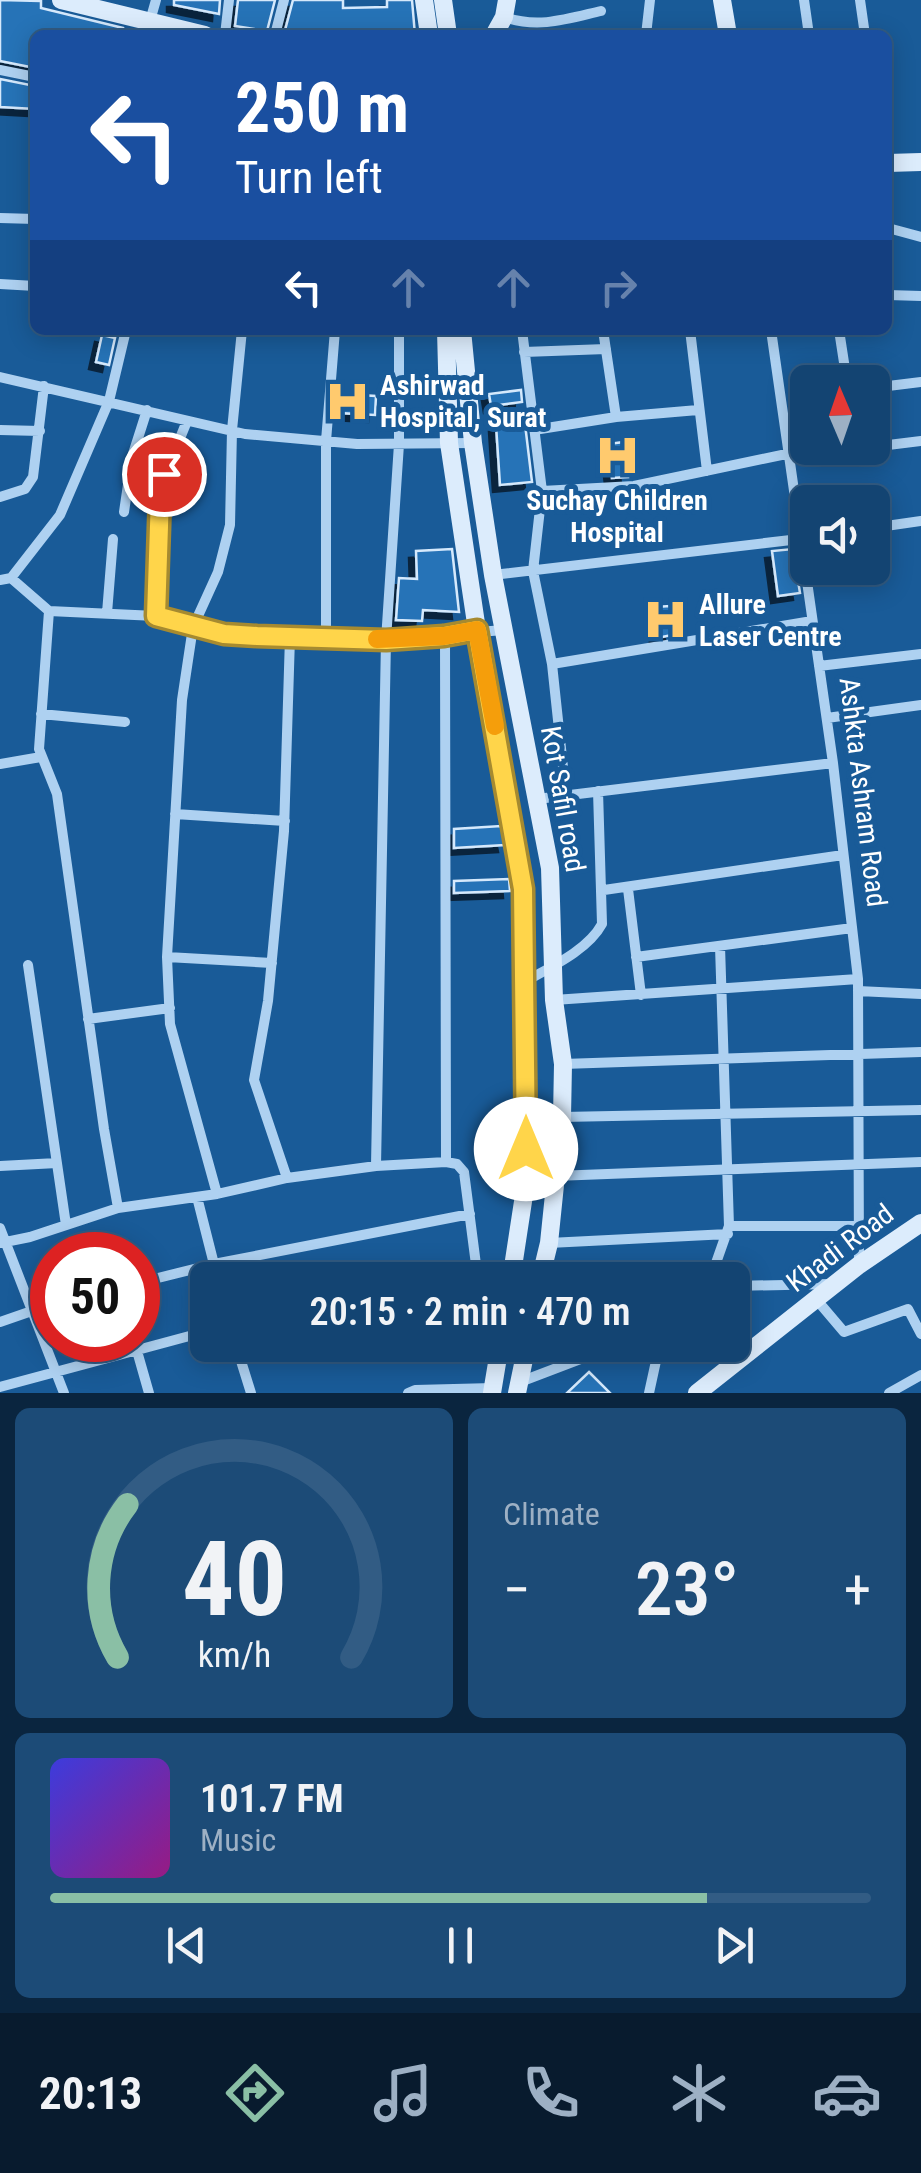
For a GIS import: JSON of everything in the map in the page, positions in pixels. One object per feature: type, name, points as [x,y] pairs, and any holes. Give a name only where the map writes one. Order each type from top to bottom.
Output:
[{"type":"main road","points":[[62,0],[116,7],[162,27]]},
{"type":"main road","points":[[424,0],[428,30]]},
{"type":"main road","points":[[442,0],[447,30]]},
{"type":"main road","points":[[722,0],[727,30]]},
{"type":"main road","points":[[892,163],[921,162]]},
{"type":"main road","name":"Kot Safil road","points":[[446,335],[450,443],[477,630],[520,859],[526,981],[526,1149],[524,1195],[513,1262]]},
{"type":"main road","name":"Kot Safil road","points":[[462,335],[473,443],[493,575],[550,868],[562,1118],[544,1262]]},
{"type":"main road","name":"Khadi Road","points":[[697,1393],[834,1284],[921,1222]]},
{"type":"main road","points":[[493,1388],[497,1362]]},
{"type":"main road","points":[[518,1388],[523,1362]]},
{"type":"street","points":[[156,0],[162,27]]},
{"type":"street","points":[[226,30],[230,0]]},
{"type":"street","points":[[276,30],[284,0]]},
{"type":"street","points":[[647,30],[650,0]]},
{"type":"street","points":[[804,0],[807,30]]},
{"type":"street","points":[[860,0],[864,30]]},
{"type":"street","points":[[506,8],[540,24],[602,12]]},
{"type":"street","points":[[0,70],[30,76]]},
{"type":"street","points":[[0,218],[30,219]]},
{"type":"street","points":[[892,229],[921,237]]},
{"type":"street","points":[[0,284],[30,286]]},
{"type":"street","points":[[892,294],[921,296]]},
{"type":"street","points":[[125,335],[110,401],[60,515],[5,579],[49,611],[156,616],[224,634],[386,640],[503,630]]},
{"type":"street","points":[[217,1194],[170,1024],[167,957],[182,700],[193,627],[218,572],[230,525],[232,430],[242,335]]},
{"type":"street","points":[[326,638],[326,441],[336,335]]},
{"type":"street","points":[[376,1166],[386,640],[399,444],[399,335]]},
{"type":"street","points":[[522,335],[542,491],[532,571],[552,664],[566,795]]},
{"type":"street","points":[[604,335],[616,417]]},
{"type":"street","points":[[690,335],[707,471]]},
{"type":"street","name":"Ashkta Ashram Road","points":[[773,335],[794,485]]},
{"type":"street","points":[[840,335],[845,365]]},
{"type":"street","points":[[524,352],[606,349]]},
{"type":"street","points":[[0,377],[232,430],[326,441],[473,443]]},
{"type":"street","points":[[890,386],[921,382]]},
{"type":"street","points":[[0,497],[30,484],[44,386]]},
{"type":"street","points":[[124,512],[132,457],[147,410]]},
{"type":"street","points":[[534,430],[698,410]]},
{"type":"street","points":[[156,616],[162,478],[188,421]]},
{"type":"street","points":[[0,430],[40,431]]},
{"type":"street","points":[[890,445],[921,441]]},
{"type":"street","points":[[542,491],[621,488],[788,452]]},
{"type":"street","points":[[132,457],[162,478]]},
{"type":"street","points":[[890,525],[921,521]]},
{"type":"street","points":[[107,614],[113,539]]},
{"type":"street","points":[[493,575],[790,540]]},
{"type":"street","name":"Ashkta Ashram Road","points":[[809,585],[858,985],[859,1265]]},
{"type":"street","points":[[49,611],[40,714],[41,757],[58,794],[118,1208]]},
{"type":"street","points":[[552,664],[812,621]]},
{"type":"street","points":[[444,636],[446,1162]]},
{"type":"street","points":[[287,1178],[254,1080],[272,963],[285,821],[290,637]]},
{"type":"street","points":[[819,666],[921,654]]},
{"type":"street","points":[[826,718],[921,705]]},
{"type":"street","points":[[40,714],[125,722]]},
{"type":"street","points":[[0,764],[41,757]]},
{"type":"street","points":[[537,798],[833,764]]},
{"type":"street","points":[[526,981],[553,966],[602,924],[604,890],[598,791]]},
{"type":"street","points":[[175,814],[285,821]]},
{"type":"street","points":[[604,890],[843,855]]},
{"type":"street","points":[[628,888],[640,995]]},
{"type":"street","points":[[636,957],[852,928]]},
{"type":"street","points":[[716,1262],[728,1230],[729,1172],[720,946]]},
{"type":"street","points":[[167,957],[272,963]]},
{"type":"street","points":[[28,964],[66,1226]]},
{"type":"street","points":[[554,1000],[722,988],[858,985],[921,994]]},
{"type":"street","points":[[88,1019],[170,1008]]},
{"type":"street","points":[[562,1064],[921,1052]]},
{"type":"street","points":[[562,1118],[921,1110]]},
{"type":"street","points":[[3,1242],[118,1208],[217,1194],[287,1178],[376,1166],[446,1162],[462,1168],[476,1262]]},
{"type":"street","points":[[555,1176],[921,1162]]},
{"type":"street","points":[[0,1166],[57,1163]]},
{"type":"street","points":[[197,1197],[213,1262]]},
{"type":"street","points":[[224,1262],[470,1214]]},
{"type":"street","points":[[548,1243],[728,1230],[858,1226]]},
{"type":"street","points":[[0,1228],[30,1305]]},
{"type":"street","points":[[160,1278],[190,1270]]},
{"type":"street","points":[[750,1286],[834,1284]]},
{"type":"street","points":[[816,1299],[844,1332],[908,1309],[921,1334]]},
{"type":"street","points":[[0,1322],[30,1311]]},
{"type":"street","points":[[160,1345],[190,1336]]},
{"type":"street","points":[[52,1362],[64,1393]]},
{"type":"street","points":[[0,1388],[95,1362]]},
{"type":"street","points":[[140,1362],[149,1393]]},
{"type":"street","points":[[241,1362],[250,1393]]},
{"type":"street","points":[[408,1393],[493,1388],[490,1362]]},
{"type":"street","points":[[518,1388],[574,1362]]},
{"type":"street","points":[[650,1393],[656,1362]]},
{"type":"street","points":[[889,1393],[921,1375]]},
{"type":"building","points":[[0,0],[41,1],[41,8],[123,28],[30,30],[30,67],[0,61]]},
{"type":"building","points":[[174,0],[220,0],[219,14],[174,5]]},
{"type":"building","points":[[238,0],[275,0],[267,30],[235,26]]},
{"type":"building","points":[[293,0],[343,0],[343,8],[387,7],[387,0],[412,0],[415,30],[285,30]]},
{"type":"building","points":[[0,79],[30,85],[30,109],[0,107]]},
{"type":"building","points":[[102,335],[115,338],[109,365],[96,362]]},
{"type":"building","points":[[521,390],[522,402],[491,406],[489,394]]},
{"type":"building","points":[[340,394],[376,396],[375,415],[339,413]]},
{"type":"building","points":[[525,424],[532,482],[500,485],[496,425]]},
{"type":"building","points":[[624,442],[628,477],[612,478],[608,444]]},
{"type":"building","points":[[452,549],[459,612],[423,610],[422,621],[396,620],[399,578],[417,579],[416,551]]},
{"type":"building","points":[[790,549],[790,585],[799,585],[800,593],[778,596],[772,551]]},
{"type":"building","points":[[670,606],[672,635],[657,638],[655,607]]},
{"type":"building","points":[[501,826],[505,845],[454,848],[454,829]]},
{"type":"building","points":[[509,879],[510,891],[454,893],[454,881]]},
{"type":"building","points":[[589,1372],[610,1393],[567,1393]]},
{"type":"slow traffic","points":[[377,639],[444,636],[477,630],[495,726]]},
{"type":"place","name":"Ashirwad Hospital, Surat","points":[[347,401]]},
{"type":"place","name":"Suchay Children Hospital","points":[[617,455]]},
{"type":"place","name":"Allure Laser Centre","points":[[666,620]]},
{"type":"route","points":[[164,474],[156,616],[224,634],[257,636],[386,640],[477,630],[523,889],[526,1149]]}]
